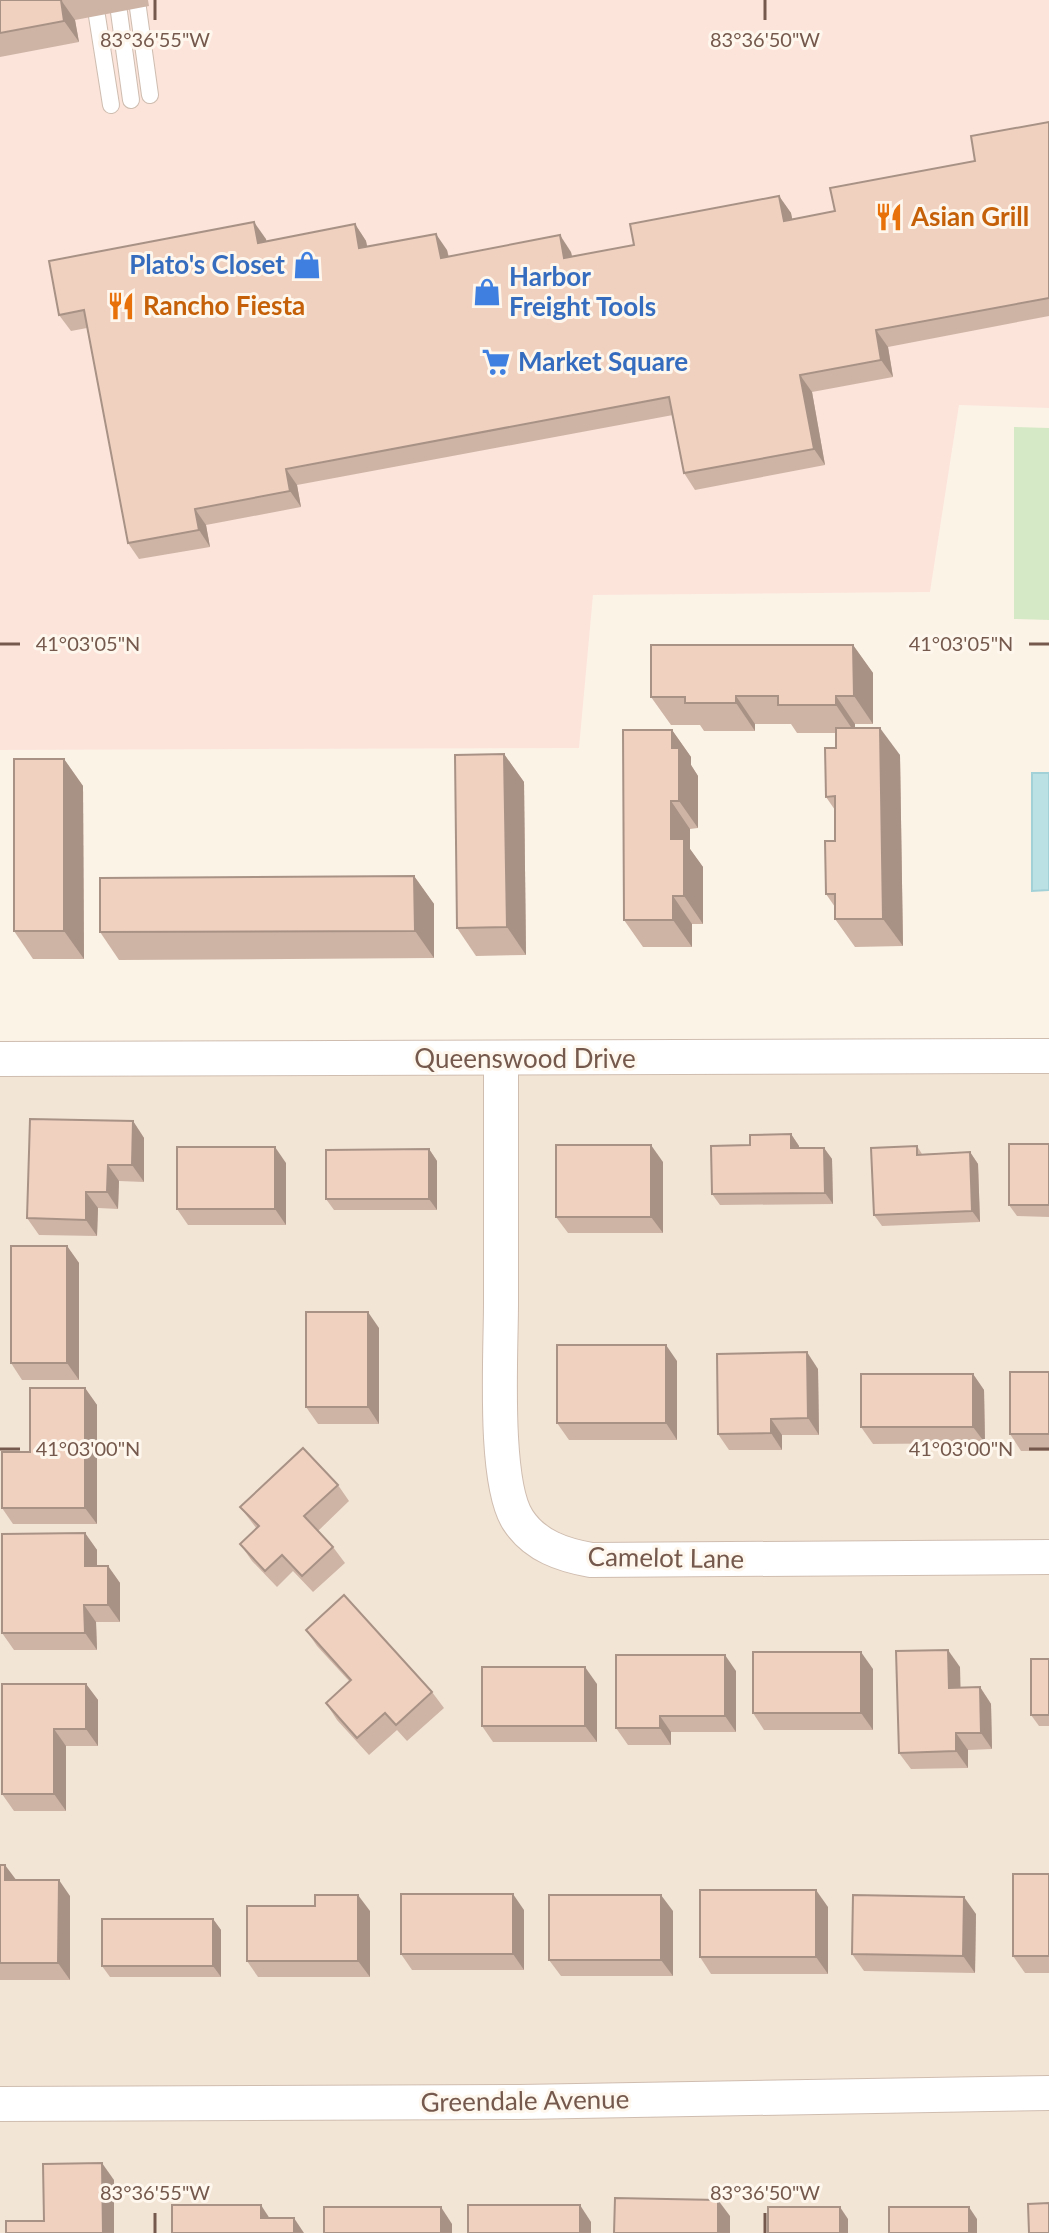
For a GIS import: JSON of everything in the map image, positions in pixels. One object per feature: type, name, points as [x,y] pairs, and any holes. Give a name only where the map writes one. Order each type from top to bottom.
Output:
[{"type":"street","name":"Queenswood Drive","points":[[0,1059],[1049,1056]]},
{"type":"street","name":"Camelot Lane","points":[[501,1059],[500,1414],[507,1494],[518,1520],[538,1541],[563,1555],[591,1560],[1049,1557]]},
{"type":"street","name":"Greendale Avenue","points":[[0,2104],[519,2102],[1049,2093]]},
{"type":"lane","points":[[138,8],[150,95]]},
{"type":"lane","points":[[119,12],[131,100]]},
{"type":"lane","points":[[97,16],[111,105]]},
{"type":"shaded area","points":[[0,0],[1049,0],[1049,408],[959,405],[930,592],[593,595],[579,748],[0,750]]},
{"type":"shaded area","points":[[1049,1056],[1049,2233],[0,2233],[0,1059]]},
{"type":"green space","points":[[1014,427],[1049,428],[1049,620],[1014,619]]},
{"type":"water","points":[[1032,773],[1049,773],[1049,890],[1032,891]]},
{"type":"building","points":[[0,0],[61,0],[64,21],[0,33]]},
{"type":"building","name":"Market Square","points":[[1049,122],[1049,298],[876,330],[881,360],[800,375],[814,449],[684,473],[669,397],[286,469],[290,491],[195,509],[199,530],[128,543],[84,310],[59,315],[49,261],[254,222],[258,243],[355,224],[359,248],[436,234],[441,258],[560,235],[564,258],[634,245],[630,224],[779,196],[784,221],[835,211],[830,188],[975,161],[971,136]]},
{"type":"building","points":[[651,645],[853,645],[854,696],[836,696],[836,705],[778,705],[778,696],[736,696],[736,703],[685,703],[685,697],[651,697]]},
{"type":"building","points":[[836,728],[880,728],[883,919],[835,919],[835,894],[826,894],[825,841],[835,841],[835,796],[826,797],[825,748],[836,748]]},
{"type":"building","points":[[623,730],[672,730],[672,748],[679,748],[679,801],[671,801],[671,839],[684,839],[684,896],[673,896],[673,920],[624,920]]},
{"type":"building","points":[[504,754],[507,927],[457,928],[455,755]]},
{"type":"building","points":[[14,759],[64,759],[64,931],[14,931]]},
{"type":"building","points":[[414,876],[415,931],[100,932],[100,878]]},
{"type":"building","points":[[30,1119],[133,1121],[132,1165],[108,1165],[107,1192],[86,1192],[86,1220],[27,1218]]},
{"type":"building","points":[[791,1134],[791,1148],[824,1148],[825,1193],[712,1194],[711,1146],[750,1145],[750,1135]]},
{"type":"building","points":[[1009,1144],[1049,1144],[1049,1205],[1009,1205]]},
{"type":"building","points":[[556,1145],[651,1145],[651,1217],[556,1217]]},
{"type":"building","points":[[917,1146],[917,1155],[970,1152],[972,1211],[874,1215],[871,1148]]},
{"type":"building","points":[[177,1147],[275,1147],[275,1209],[177,1209]]},
{"type":"building","points":[[429,1149],[429,1199],[326,1199],[326,1150]]},
{"type":"building","points":[[11,1246],[67,1246],[67,1363],[11,1363]]},
{"type":"building","points":[[306,1312],[368,1312],[368,1407],[306,1407]]},
{"type":"building","points":[[557,1345],[666,1345],[666,1423],[557,1423]]},
{"type":"building","points":[[807,1352],[808,1418],[771,1419],[771,1433],[718,1434],[717,1354]]},
{"type":"building","points":[[1010,1372],[1049,1372],[1049,1434],[1010,1434]]},
{"type":"building","points":[[861,1374],[973,1374],[973,1427],[861,1427]]},
{"type":"building","points":[[30,1388],[85,1388],[85,1508],[2,1508],[2,1452],[30,1452]]},
{"type":"building","points":[[303,1448],[338,1485],[304,1516],[333,1547],[302,1576],[282,1555],[265,1571],[240,1544],[259,1526],[240,1507]]},
{"type":"building","points":[[85,1533],[85,1566],[108,1566],[108,1605],[84,1605],[85,1633],[2,1633],[2,1534]]},
{"type":"building","points":[[344,1595],[432,1692],[396,1725],[385,1713],[357,1738],[326,1703],[351,1680],[306,1630]]},
{"type":"building","points":[[948,1650],[949,1688],[980,1687],[981,1733],[956,1733],[956,1751],[899,1753],[896,1651]]},
{"type":"building","points":[[753,1652],[861,1652],[861,1713],[753,1713]]},
{"type":"building","points":[[616,1655],[725,1655],[725,1716],[660,1716],[660,1728],[616,1728]]},
{"type":"building","points":[[1031,1659],[1049,1659],[1049,1715],[1031,1715]]},
{"type":"building","points":[[482,1667],[585,1667],[585,1726],[482,1726]]},
{"type":"building","points":[[2,1684],[86,1684],[86,1729],[54,1729],[54,1794],[2,1794]]},
{"type":"building","points":[[0,1865],[5,1865],[5,1880],[59,1880],[58,1963],[0,1963]]},
{"type":"building","points":[[1013,1874],[1049,1874],[1049,1956],[1013,1956]]},
{"type":"building","points":[[700,1890],[816,1890],[816,1957],[700,1957]]},
{"type":"building","points":[[401,1894],[513,1894],[513,1954],[401,1954]]},
{"type":"building","points":[[315,1895],[358,1895],[358,1961],[247,1961],[247,1906],[315,1906]]},
{"type":"building","points":[[549,1895],[661,1895],[661,1960],[549,1960]]},
{"type":"building","points":[[853,1895],[964,1897],[963,1956],[852,1954]]},
{"type":"building","points":[[102,1919],[213,1919],[213,1966],[102,1966]]},
{"type":"building","points":[[102,2163],[103,2233],[6,2233],[6,2221],[44,2221],[43,2164]]},
{"type":"building","points":[[615,2198],[718,2200],[718,2233],[614,2233]]},
{"type":"building","points":[[1049,2203],[1049,2233],[1029,2233],[1028,2204]]},
{"type":"building","points":[[172,2205],[261,2205],[261,2218],[294,2218],[294,2233],[172,2233]]},
{"type":"building","points":[[468,2205],[580,2205],[580,2233],[468,2233]]},
{"type":"building","points":[[324,2207],[441,2207],[441,2233],[324,2233]]},
{"type":"building","points":[[768,2207],[840,2207],[840,2233],[768,2233]]},
{"type":"building","points":[[889,2207],[969,2207],[969,2233],[889,2233]]},
{"type":"place","name":"Asian Grill","points":[[889,217]]},
{"type":"place","name":"Plato's Closet","points":[[307,265]]},
{"type":"place","name":"Harbor Freight Tools","points":[[487,292]]},
{"type":"place","name":"Rancho Fiesta","points":[[121,306]]},
{"type":"place","name":"Market Square","points":[[496,362]]}]
